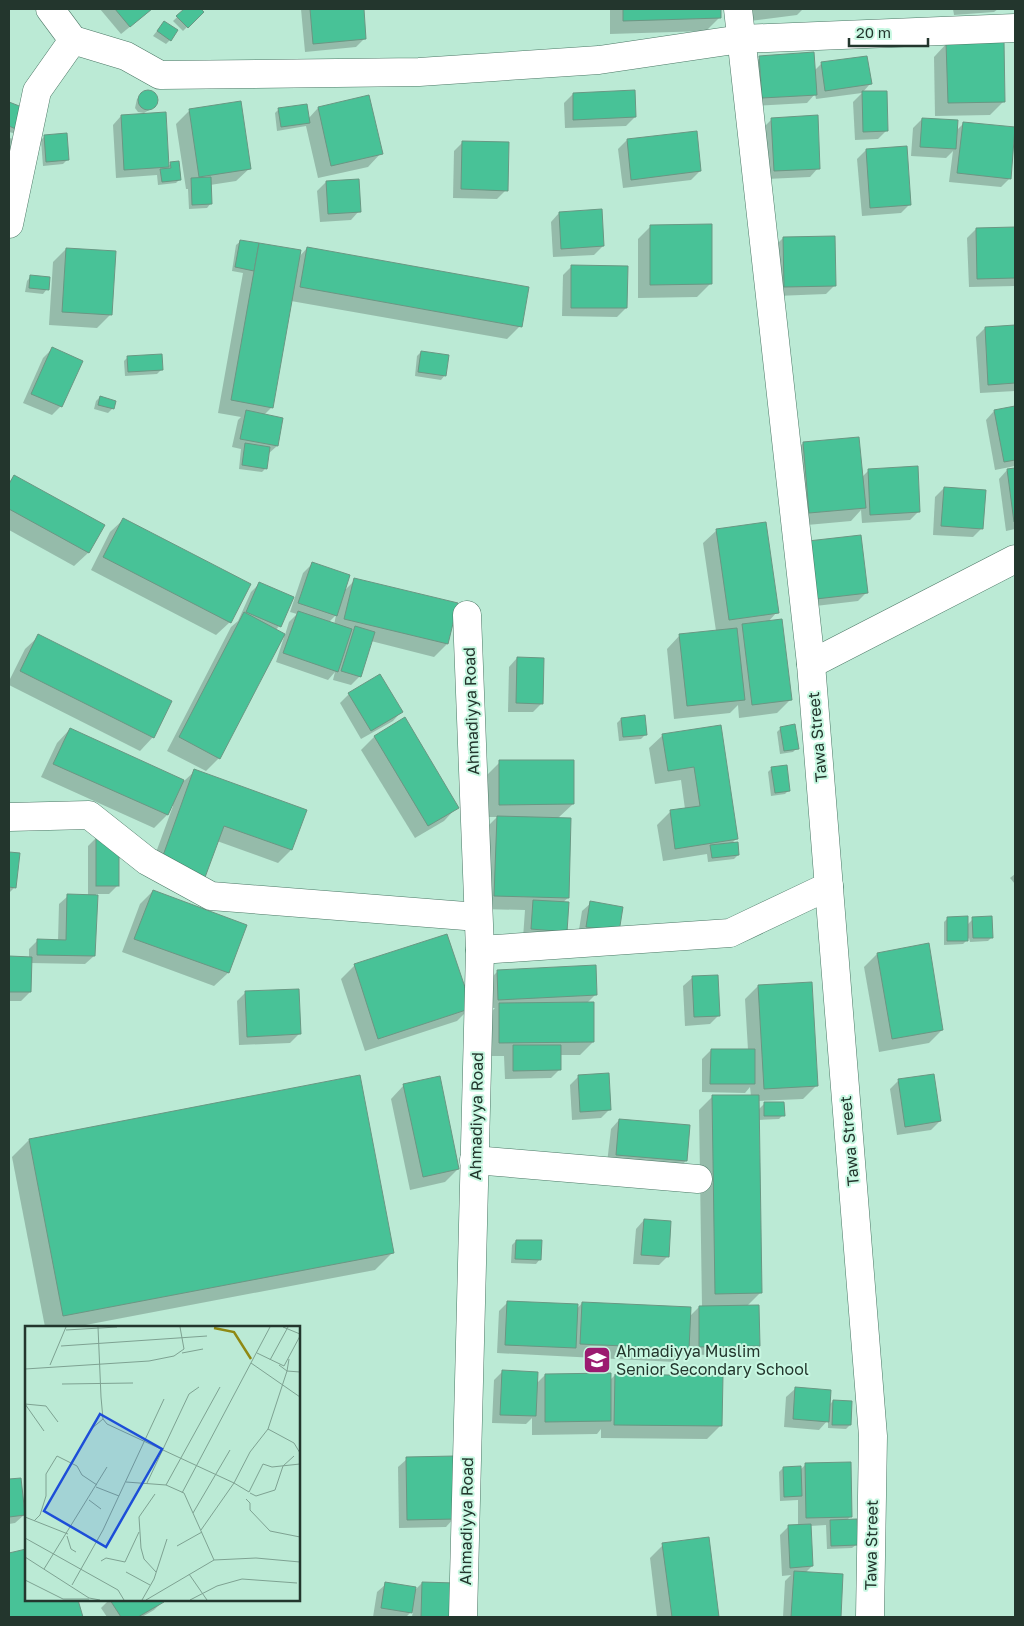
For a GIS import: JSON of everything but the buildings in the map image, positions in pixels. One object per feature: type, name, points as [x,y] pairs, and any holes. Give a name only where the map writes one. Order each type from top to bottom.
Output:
[{"type":"street","points":[[50,9],[73,40],[126,56],[160,75],[419,72],[598,60],[741,39],[1015,28]]},
{"type":"street","name":"Tawa Street","points":[[738,9],[811,664],[873,1436],[870,1617]]},
{"type":"street","points":[[9,224],[37,91],[73,40]]},
{"type":"street","points":[[811,664],[1015,559]]},
{"type":"street","name":"Ahmadiyya Road","points":[[463,1617],[480,950],[467,615]]},
{"type":"street","points":[[9,817],[89,815],[147,861],[211,896],[478,917]]},
{"type":"street","points":[[480,950],[730,933],[829,886]]},
{"type":"street","points":[[474,1160],[698,1180]]},
{"type":"place","name":"Ahmadiyya Muslim Senior Secondary School","points":[[597,1360]]}]
